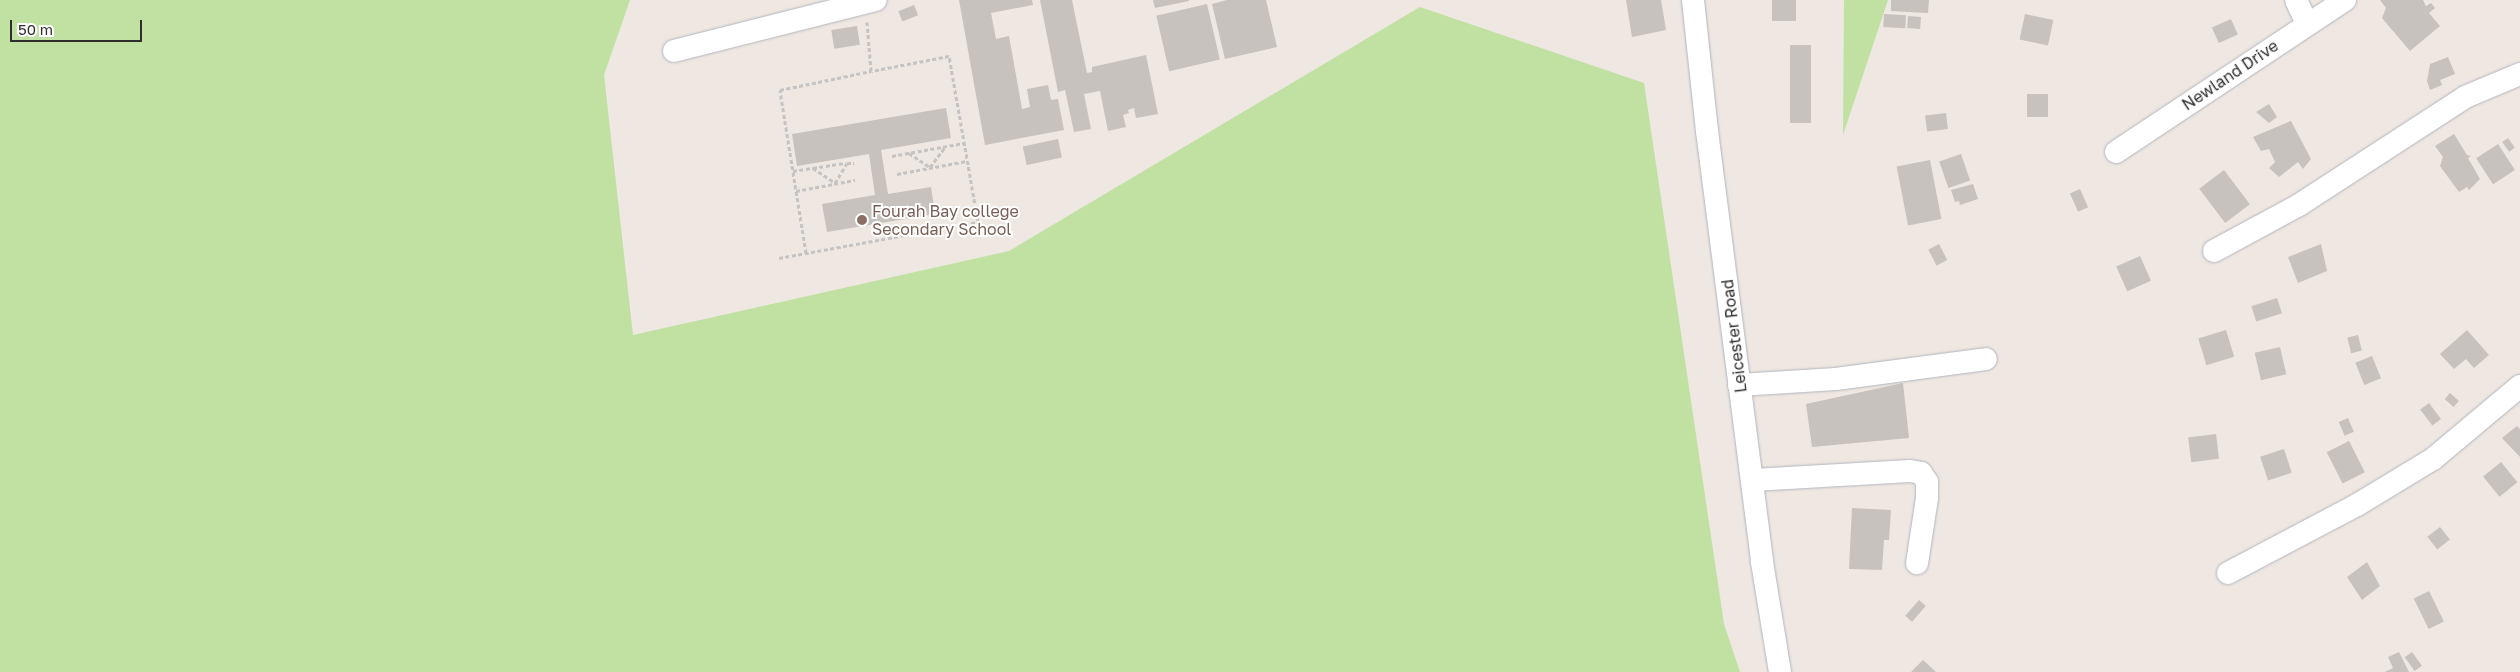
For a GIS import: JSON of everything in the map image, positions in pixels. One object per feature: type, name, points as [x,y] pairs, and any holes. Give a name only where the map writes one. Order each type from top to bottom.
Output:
[{"type":"street","name":"Leicester Road","points":[[1694,0],[1739,385],[1780,672]]},
{"type":"street","points":[[2296,0],[2307,24]]},
{"type":"street","name":"Newland Drive","points":[[2116,152],[2345,0]]},
{"type":"street","points":[[674,51],[871,1]]},
{"type":"street","points":[[2214,251],[2299,205],[2465,98],[2520,74]]},
{"type":"street","points":[[1739,385],[1836,379],[1986,359]]},
{"type":"street","points":[[2228,573],[2357,506],[2433,459],[2520,386]]},
{"type":"street","points":[[1752,480],[1910,471],[1921,473],[1927,482],[1927,498],[1917,563]]},
{"type":"path","points":[[871,1],[871,71]]},
{"type":"path","points":[[779,258],[978,222],[949,56],[780,90],[806,253]]},
{"type":"path","points":[[892,156],[964,143]]},
{"type":"path","points":[[930,167],[945,147]]},
{"type":"path","points":[[908,152],[930,167]]},
{"type":"path","points":[[897,174],[968,161]]},
{"type":"path","points":[[835,183],[847,163]]},
{"type":"path","points":[[793,171],[854,163]]},
{"type":"path","points":[[813,168],[835,183]]},
{"type":"path","points":[[796,191],[855,180]]},
{"type":"green space","points":[[0,0],[630,0],[604,75],[633,335],[1009,251],[1420,7],[1644,83],[1724,624],[1740,672],[0,672]]},
{"type":"green space","points":[[1844,0],[1888,0],[1843,135]]},
{"type":"building","points":[[959,0],[1032,0],[1033,5],[991,13],[996,39],[1009,36],[1022,109],[1030,107],[1027,89],[1048,85],[1051,100],[1058,99],[1064,130],[985,145]]},
{"type":"building","points":[[1040,0],[1072,0],[1087,73],[1092,72],[1092,67],[1146,55],[1158,114],[1136,118],[1134,108],[1128,110],[1129,113],[1123,115],[1126,127],[1108,131],[1100,91],[1084,94],[1091,129],[1074,132],[1065,90],[1058,92]]},
{"type":"building","points":[[1153,0],[1189,0],[1189,1],[1155,8]]},
{"type":"building","points":[[1227,0],[1266,0],[1277,47],[1225,59],[1212,4]]},
{"type":"building","points":[[1626,0],[1661,0],[1666,30],[1632,37]]},
{"type":"building","points":[[1772,0],[1796,0],[1796,21],[1772,21]]},
{"type":"building","points":[[1891,0],[1929,0],[1928,13],[1891,11]]},
{"type":"building","points":[[2380,0],[2423,0],[2426,6],[2431,3],[2435,8],[2429,13],[2440,26],[2410,51],[2382,18],[2386,8]]},
{"type":"building","points":[[1207,4],[1220,60],[1169,71],[1156,16]]},
{"type":"building","points":[[914,5],[918,15],[902,22],[898,11]]},
{"type":"building","points":[[1884,14],[1906,15],[1905,28],[1883,27]]},
{"type":"building","points":[[2025,14],[2053,20],[2048,45],[2020,39]]},
{"type":"building","points":[[1908,16],[1921,17],[1920,29],[1907,28]]},
{"type":"building","points":[[2231,19],[2238,35],[2219,43],[2212,28]]},
{"type":"building","points":[[857,26],[860,45],[834,49],[831,30]]},
{"type":"building","points":[[1790,45],[1811,45],[1811,123],[1790,123]]},
{"type":"building","points":[[2448,57],[2455,74],[2440,80],[2442,85],[2430,90],[2427,81],[2430,64]]},
{"type":"building","points":[[2027,94],[2048,94],[2048,117],[2027,117]]},
{"type":"building","points":[[2269,104],[2277,117],[2269,123],[2256,112]]},
{"type":"building","points":[[946,108],[951,138],[881,150],[888,194],[931,187],[935,214],[827,232],[822,204],[875,195],[869,154],[797,166],[792,134]]},
{"type":"building","points":[[1946,113],[1948,129],[1927,131],[1925,116]]},
{"type":"building","points":[[2291,121],[2311,159],[2303,169],[2298,162],[2279,177],[2269,168],[2275,162],[2269,149],[2261,151],[2253,137]]},
{"type":"building","points":[[2454,134],[2467,155],[2471,156],[2468,158],[2480,179],[2469,190],[2467,187],[2459,192],[2440,166],[2443,157],[2435,146]]},
{"type":"building","points":[[2508,138],[2515,148],[2509,152],[2502,142]]},
{"type":"building","points":[[1058,139],[1062,158],[1027,165],[1023,146]]},
{"type":"building","points":[[2498,144],[2515,170],[2493,184],[2476,158]]},
{"type":"building","points":[[1961,154],[1970,180],[1948,188],[1939,161]]},
{"type":"building","points":[[1930,160],[1941,219],[1908,225],[1897,166]]},
{"type":"building","points":[[2224,170],[2250,204],[2225,223],[2199,189]]},
{"type":"building","points":[[1973,184],[1978,199],[1960,205],[1959,201],[1955,202],[1951,190]]},
{"type":"building","points":[[2080,189],[2088,207],[2078,212],[2070,193]]},
{"type":"building","points":[[1939,244],[1947,260],[1936,265],[1928,249]]},
{"type":"building","points":[[2321,244],[2327,271],[2298,283],[2288,257]]},
{"type":"building","points":[[2140,256],[2151,281],[2127,291],[2116,267]]},
{"type":"building","points":[[2277,298],[2282,313],[2256,322],[2251,306]]},
{"type":"building","points":[[2226,330],[2234,357],[2206,365],[2198,338]]},
{"type":"building","points":[[2467,330],[2489,355],[2474,368],[2466,359],[2454,369],[2440,354]]},
{"type":"building","points":[[2358,335],[2362,351],[2351,353],[2347,338]]},
{"type":"building","points":[[2280,347],[2286,374],[2261,380],[2255,353]]},
{"type":"building","points":[[2372,356],[2381,378],[2364,385],[2355,363]]},
{"type":"building","points":[[1903,383],[1909,438],[1812,447],[1806,404]]},
{"type":"building","points":[[2450,393],[2459,401],[2454,407],[2445,399]]},
{"type":"building","points":[[2429,403],[2441,419],[2432,426],[2420,410]]},
{"type":"building","points":[[2348,418],[2354,432],[2345,436],[2339,422]]},
{"type":"building","points":[[2517,426],[2520,429],[2520,457],[2502,438]]},
{"type":"building","points":[[2216,434],[2219,459],[2191,462],[2188,437]]},
{"type":"building","points":[[2349,441],[2365,472],[2343,484],[2327,452]]},
{"type":"building","points":[[2284,449],[2292,473],[2268,481],[2260,457]]},
{"type":"building","points":[[2501,462],[2517,482],[2499,497],[2483,476]]},
{"type":"building","points":[[1852,508],[1891,510],[1889,540],[1884,540],[1882,570],[1849,569]]},
{"type":"building","points":[[2440,527],[2450,540],[2437,549],[2427,537]]},
{"type":"building","points":[[2367,562],[2380,586],[2362,600],[2347,577]]},
{"type":"building","points":[[2429,591],[2444,622],[2429,629],[2414,598]]},
{"type":"building","points":[[1919,600],[1926,606],[1912,622],[1905,616]]},
{"type":"building","points":[[2399,652],[2409,672],[2385,672],[2393,668],[2388,657]]},
{"type":"building","points":[[2412,652],[2422,666],[2415,671],[2405,657]]},
{"type":"building","points":[[1923,660],[1936,672],[1911,672]]},
{"type":"place","name":"Fourah Bay college Secondary School","points":[[862,220]]}]
